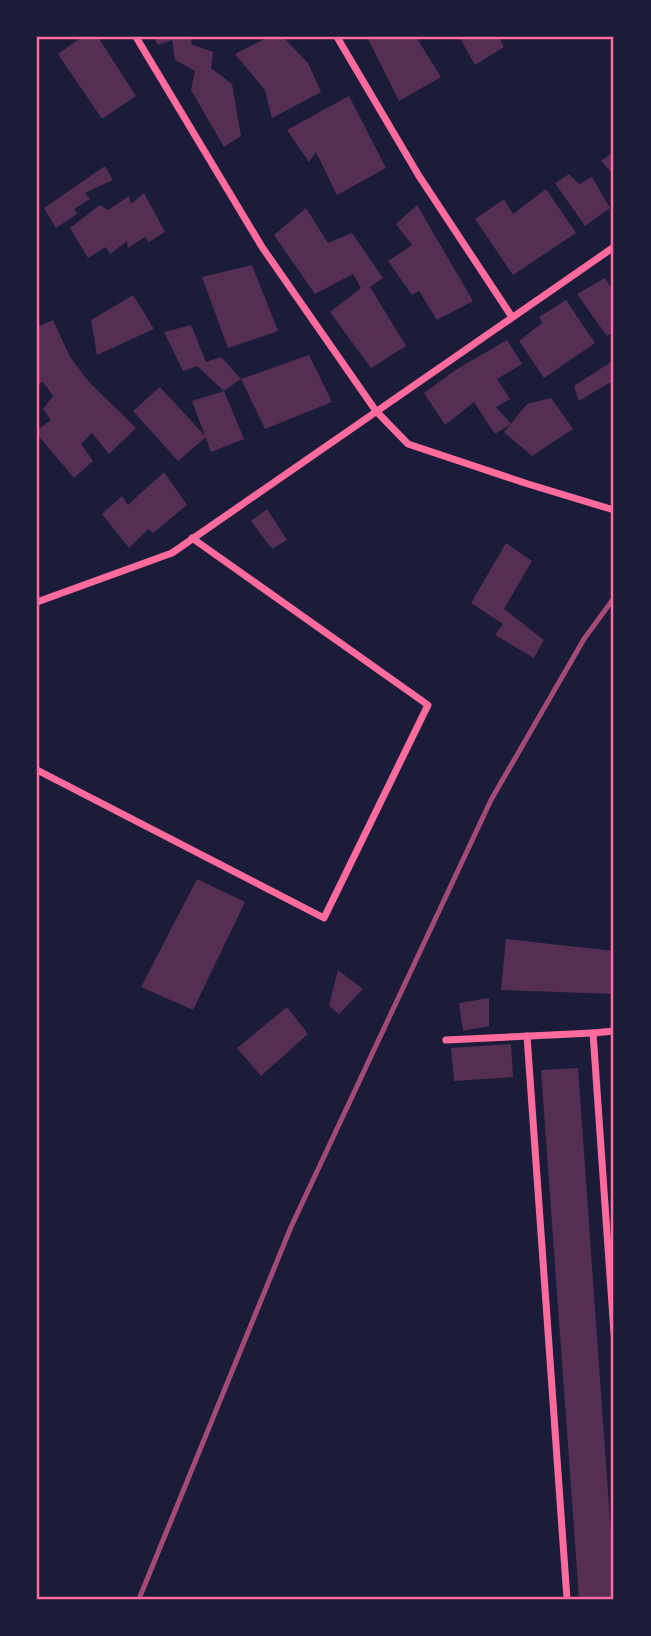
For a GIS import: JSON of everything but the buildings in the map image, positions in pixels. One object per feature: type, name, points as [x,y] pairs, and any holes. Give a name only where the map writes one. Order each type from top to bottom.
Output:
[{"type":"street","points":[[136,37],[262,247],[376,411],[408,444],[614,510]]},
{"type":"street","points":[[337,37],[419,176],[512,317]]},
{"type":"street","points":[[37,602],[172,552],[614,247]]},
{"type":"street","points":[[37,770],[324,918],[428,705],[192,538]]},
{"type":"street","points":[[446,1040],[614,1031]]},
{"type":"street","points":[[593,1033],[614,1333]]},
{"type":"street","points":[[527,1036],[567,1599]]},
{"type":"street","points":[[608,1229],[614,1222]]},
{"type":"railway","points":[[139,1599],[291,1227],[491,800],[584,639],[614,598]]}]
